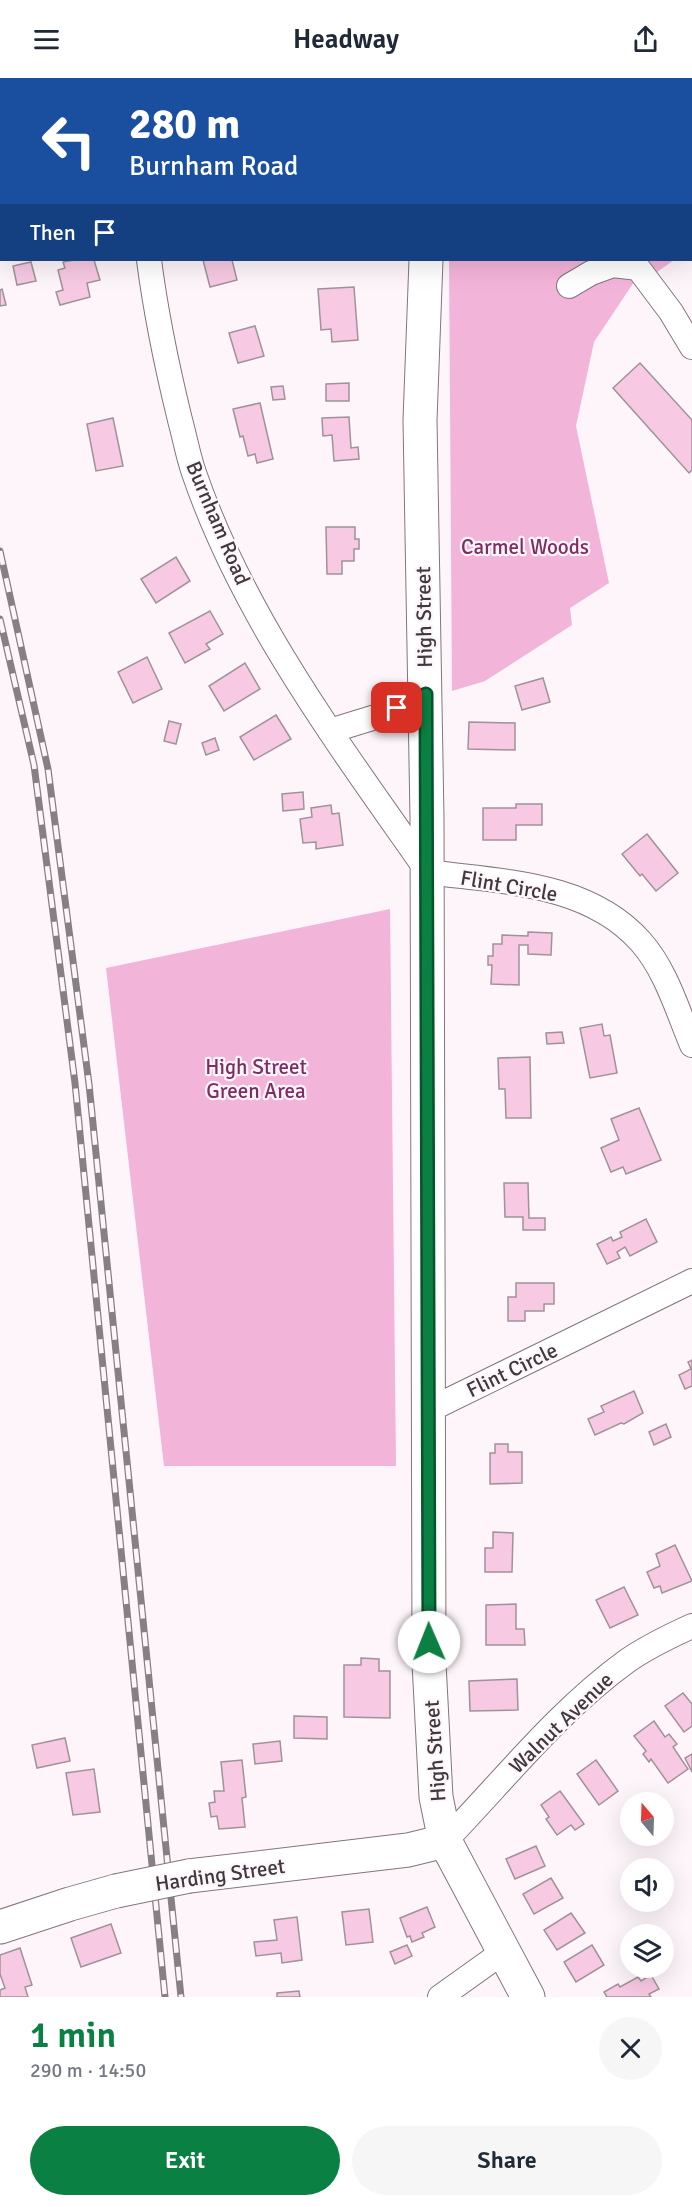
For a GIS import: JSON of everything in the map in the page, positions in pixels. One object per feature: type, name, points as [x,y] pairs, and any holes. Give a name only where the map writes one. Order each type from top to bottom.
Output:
[{"type":"main road","name":"High Street","points":[[426,261],[420,420],[428,872],[429,1663],[436,1797],[445,1840],[528,1997]]},
{"type":"main road","name":"Harding Street","points":[[0,1927],[70,1904],[189,1876],[408,1850],[445,1840]]},
{"type":"street","name":"Burnham Road","points":[[149,261],[163,344],[193,472],[215,527],[250,599],[285,661],[330,731],[428,872]]},
{"type":"street","points":[[569,286],[591,273],[613,265],[638,268],[671,312],[692,347]]},
{"type":"street","points":[[330,731],[382,715],[426,694]]},
{"type":"street","name":"Flint Circle","points":[[428,872],[532,885],[578,899],[613,917],[642,943],[660,971],[692,1045]]},
{"type":"street","name":"Flint Circle","points":[[429,1410],[692,1281]]},
{"type":"street","name":"Walnut Avenue","points":[[445,1840],[548,1730],[594,1686],[629,1659],[692,1626]]},
{"type":"street","points":[[440,1997],[503,1952]]},
{"type":"green space","name":"Carmel Woods","points":[[449,261],[673,261],[643,282],[638,276],[594,342],[576,426],[609,583],[570,608],[572,625],[485,681],[452,691]]},
{"type":"green space","name":"High Street Green Area","points":[[390,909],[396,1466],[164,1466],[106,968]]},
{"type":"building","points":[[94,261],[100,280],[87,283],[90,297],[60,305],[56,292],[63,290],[58,270],[65,268],[63,262]]},
{"type":"building","points":[[203,261],[232,261],[237,280],[210,287]]},
{"type":"building","points":[[31,262],[36,281],[17,285],[13,266]]},
{"type":"building","points":[[354,287],[358,340],[332,342],[331,329],[321,330],[318,289]]},
{"type":"building","points":[[2,289],[6,305],[0,306],[0,290]]},
{"type":"building","points":[[255,326],[264,356],[238,363],[229,333]]},
{"type":"building","points":[[640,363],[692,420],[692,470],[689,473],[613,388]]},
{"type":"building","points":[[349,383],[349,401],[326,401],[326,384]]},
{"type":"building","points":[[283,386],[285,399],[273,400],[271,387]]},
{"type":"building","points":[[260,403],[273,459],[257,463],[255,454],[248,456],[243,436],[240,437],[233,409]]},
{"type":"building","points":[[349,417],[351,448],[358,447],[359,459],[334,461],[332,435],[323,436],[322,418]]},
{"type":"building","points":[[113,418],[123,466],[96,471],[87,424]]},
{"type":"building","points":[[326,527],[355,527],[355,539],[359,539],[359,549],[354,549],[354,561],[342,561],[342,574],[327,574]]},
{"type":"building","points":[[176,557],[190,581],[156,603],[141,579]]},
{"type":"building","points":[[210,611],[223,634],[206,644],[210,649],[185,663],[169,633]]},
{"type":"building","points":[[147,657],[162,689],[133,703],[118,672]]},
{"type":"building","points":[[245,663],[260,689],[224,711],[209,686]]},
{"type":"building","points":[[543,678],[550,702],[522,710],[515,686]]},
{"type":"building","points":[[276,715],[291,739],[254,760],[240,737]]},
{"type":"building","points":[[169,721],[181,724],[176,744],[164,741]]},
{"type":"building","points":[[469,722],[515,723],[515,750],[468,749]]},
{"type":"building","points":[[215,738],[219,750],[206,755],[202,743]]},
{"type":"building","points":[[303,792],[304,809],[283,811],[282,794]]},
{"type":"building","points":[[516,804],[542,804],[542,825],[516,825],[516,840],[483,840],[483,808],[516,808]]},
{"type":"building","points":[[331,805],[332,814],[339,813],[343,845],[316,849],[316,842],[303,843],[300,819],[312,817],[311,808]]},
{"type":"building","points":[[647,834],[678,873],[656,891],[622,854]]},
{"type":"building","points":[[528,932],[552,933],[551,955],[528,954],[528,945],[519,945],[519,985],[491,984],[492,965],[488,965],[488,956],[493,956],[493,944],[502,944],[502,935],[528,936]]},
{"type":"building","points":[[602,1024],[604,1036],[610,1035],[617,1073],[590,1078],[580,1028]]},
{"type":"building","points":[[562,1032],[564,1043],[547,1044],[546,1033]]},
{"type":"building","points":[[530,1057],[531,1118],[506,1118],[505,1089],[499,1089],[498,1058]]},
{"type":"building","points":[[639,1108],[661,1160],[626,1174],[623,1167],[611,1172],[601,1148],[619,1140],[611,1119]]},
{"type":"building","points":[[504,1183],[528,1183],[529,1218],[545,1218],[545,1230],[523,1230],[523,1217],[505,1217]]},
{"type":"building","points":[[646,1219],[657,1242],[630,1256],[625,1247],[617,1252],[620,1258],[607,1264],[597,1244],[611,1237],[613,1241],[622,1237],[620,1232]]},
{"type":"building","points":[[516,1283],[554,1283],[554,1304],[544,1304],[544,1311],[525,1311],[525,1321],[508,1321],[508,1297],[516,1297]]},
{"type":"building","points":[[692,1360],[692,1386],[685,1389],[679,1375],[691,1369],[688,1362]]},
{"type":"building","points":[[634,1391],[643,1413],[624,1424],[621,1423],[595,1435],[588,1419],[604,1412],[601,1406]]},
{"type":"building","points":[[666,1424],[671,1437],[654,1445],[649,1432]]},
{"type":"building","points":[[495,1444],[508,1444],[508,1452],[522,1452],[522,1483],[490,1484],[490,1453],[495,1453]]},
{"type":"building","points":[[493,1532],[513,1533],[512,1572],[485,1572],[485,1548],[493,1548]]},
{"type":"building","points":[[675,1545],[692,1581],[662,1593],[660,1586],[654,1588],[647,1572],[660,1566],[656,1554]]},
{"type":"building","points":[[624,1587],[638,1615],[610,1628],[596,1600]]},
{"type":"building","points":[[516,1604],[516,1629],[524,1629],[525,1645],[486,1645],[486,1605]]},
{"type":"building","points":[[361,1658],[379,1659],[379,1671],[390,1671],[390,1718],[344,1717],[344,1665],[361,1665]]},
{"type":"building","points":[[517,1679],[518,1710],[470,1711],[469,1681]]},
{"type":"building","points":[[683,1693],[692,1704],[692,1726],[684,1732],[665,1706]]},
{"type":"building","points":[[294,1716],[327,1717],[327,1739],[294,1738]]},
{"type":"building","points":[[654,1721],[665,1737],[669,1734],[677,1744],[673,1747],[688,1769],[668,1783],[651,1759],[649,1762],[643,1754],[646,1751],[634,1736]]},
{"type":"building","points":[[65,1738],[70,1761],[37,1768],[32,1745]]},
{"type":"building","points":[[280,1741],[282,1761],[255,1764],[253,1744]]},
{"type":"building","points":[[692,1754],[692,1772],[685,1758]]},
{"type":"building","points":[[242,1760],[246,1797],[242,1798],[245,1827],[219,1829],[217,1816],[211,1817],[209,1803],[215,1802],[214,1791],[224,1791],[221,1762]]},
{"type":"building","points":[[596,1760],[618,1791],[599,1805],[577,1774]]},
{"type":"building","points":[[94,1769],[100,1812],[73,1815],[66,1773]]},
{"type":"building","points":[[560,1791],[584,1824],[575,1830],[571,1825],[557,1835],[546,1819],[549,1817],[541,1805]]},
{"type":"building","points":[[536,1846],[545,1866],[515,1879],[506,1859]]},
{"type":"building","points":[[551,1878],[563,1898],[534,1914],[523,1894]]},
{"type":"building","points":[[427,1907],[435,1927],[422,1933],[424,1937],[412,1942],[410,1936],[407,1937],[400,1918]]},
{"type":"building","points":[[369,1909],[373,1942],[346,1945],[342,1912]]},
{"type":"building","points":[[571,1913],[585,1933],[557,1950],[544,1930]]},
{"type":"building","points":[[297,1917],[302,1960],[282,1963],[281,1953],[256,1956],[254,1942],[277,1940],[274,1920]]},
{"type":"building","points":[[111,1924],[121,1953],[81,1967],[71,1938]]},
{"type":"building","points":[[407,1945],[412,1956],[395,1964],[390,1952]]},
{"type":"building","points":[[592,1945],[604,1965],[576,1982],[564,1962]]},
{"type":"building","points":[[20,1948],[32,1985],[25,1987],[28,1997],[0,1997],[0,1990],[5,1988],[0,1974],[0,1955]]},
{"type":"building","points":[[636,1978],[641,1981],[653,1978],[659,1989],[649,1994],[651,1997],[607,1997],[604,1992]]},
{"type":"building","points":[[299,1991],[300,1997],[277,1997],[277,1993]]},
{"type":"railway","points":[[0,551],[48,769],[89,1084],[181,1997]]},
{"type":"railway","points":[[0,619],[34,765],[75,1083],[165,1997]]},
{"type":"route","points":[[397,708],[426,694],[429,1642]]}]
